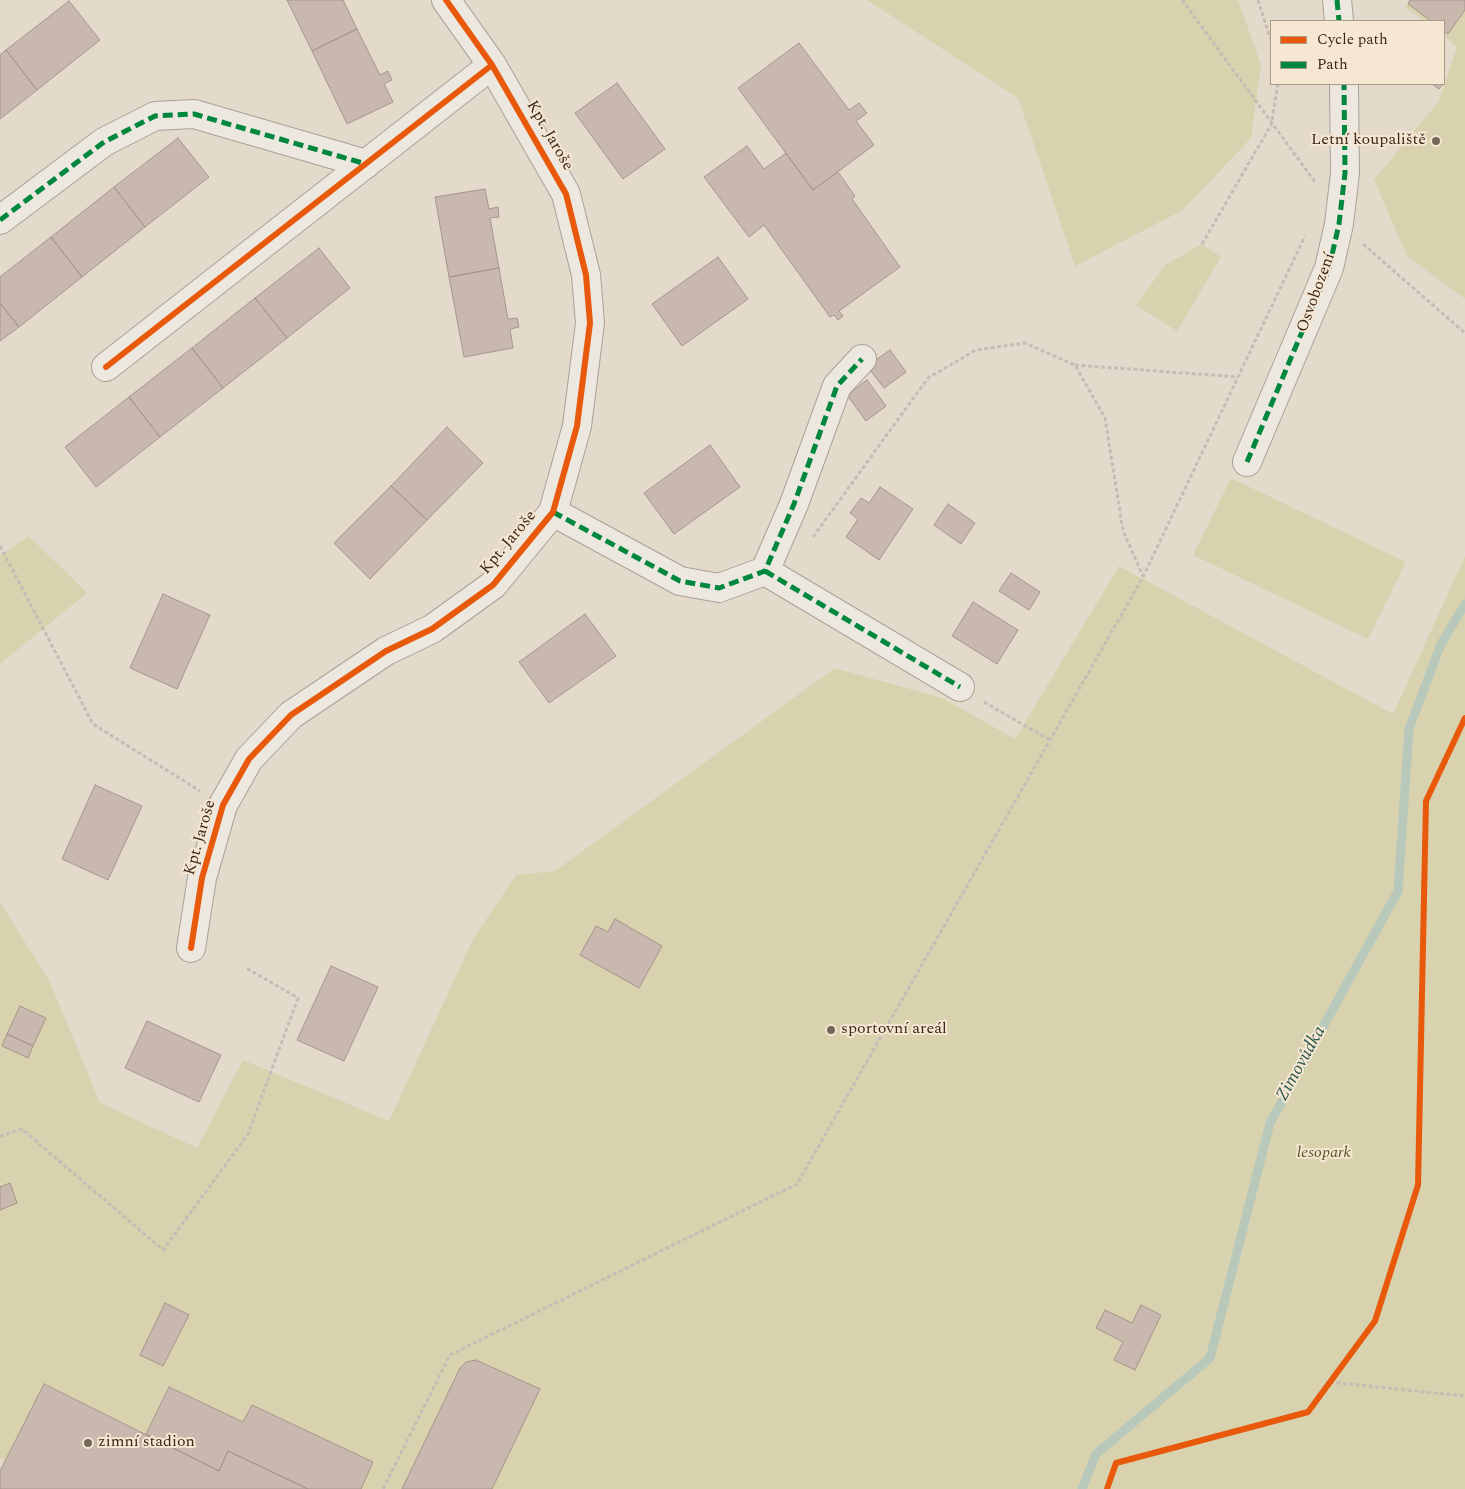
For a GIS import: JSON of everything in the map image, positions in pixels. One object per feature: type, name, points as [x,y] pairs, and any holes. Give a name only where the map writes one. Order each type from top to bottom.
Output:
[{"type":"street","name":"Kpt. Jaroše","points":[[190,948],[202,878],[223,805],[249,758],[291,716],[386,651],[432,629],[493,585],[552,512],[577,426],[590,323],[586,275],[566,194],[492,65],[446,0]]},
{"type":"street","points":[[1337,0],[1339,20]]},
{"type":"street","points":[[106,367],[492,65]]},
{"type":"street","name":"Osvobození","points":[[1247,462],[1329,268],[1340,224],[1345,173],[1344,85]]},
{"type":"street","points":[[0,220],[104,142],[155,116],[194,114],[366,164]]},
{"type":"street","points":[[552,512],[680,582],[719,588],[765,571],[794,504],[837,386],[862,359]]},
{"type":"street","points":[[765,571],[960,687]]},
{"type":"path","points":[[1182,0],[1271,125],[1324,194],[1345,173]]},
{"type":"path","points":[[1258,0],[1270,38]]},
{"type":"path","points":[[1202,244],[1271,125],[1278,85]]},
{"type":"path","points":[[1340,224],[1465,333]]},
{"type":"path","points":[[383,1489],[450,1355],[797,1184],[1143,577],[1308,229]]},
{"type":"path","points":[[811,540],[928,378],[976,350],[1024,343],[1076,365],[1238,377]]},
{"type":"path","points":[[1076,365],[1105,418],[1123,531],[1143,577]]},
{"type":"path","points":[[0,546],[93,724],[223,805]]},
{"type":"path","points":[[960,687],[1050,740]]},
{"type":"path","points":[[0,1136],[22,1129],[163,1250],[248,1134],[298,998],[246,968]]},
{"type":"path","points":[[1330,1382],[1465,1396]]},
{"type":"green space","points":[[867,0],[1238,0],[1261,65],[1251,138],[1183,210],[1075,266],[1018,98]]},
{"type":"green space","name":"Letní koupaliště","points":[[1410,0],[1465,0],[1465,299],[1407,256],[1374,180],[1439,101],[1457,47],[1445,37],[1445,20],[1423,20],[1405,7]]},
{"type":"green space","points":[[1202,244],[1221,257],[1177,331],[1136,305],[1165,265]]},
{"type":"green space","points":[[1231,478],[1406,562],[1368,639],[1193,555]]},
{"type":"green space","points":[[29,536],[87,593],[0,664],[0,556]]},
{"type":"green space","name":"sportovní areál","points":[[1465,556],[1465,1489],[361,1489],[373,1462],[252,1405],[243,1422],[169,1387],[146,1434],[44,1384],[5,1460],[0,1458],[0,902],[50,982],[100,1103],[197,1148],[243,1060],[389,1121],[473,939],[516,875],[555,871],[835,668],[942,698],[1015,739],[1119,566],[1393,714]]},
{"type":"building","points":[[287,0],[343,0],[357,29],[312,51]]},
{"type":"building","points":[[1410,0],[1465,0],[1465,10],[1448,34],[1445,32],[1445,20],[1430,20],[1408,4]]},
{"type":"building","points":[[69,1],[100,40],[37,90],[6,50]]},
{"type":"building","points":[[357,29],[380,75],[388,71],[392,80],[384,84],[393,102],[347,124],[312,51]]},
{"type":"building","points":[[799,43],[849,110],[859,103],[867,113],[856,121],[874,145],[813,190],[738,88]]},
{"type":"building","points":[[6,50],[37,90],[0,119],[0,55]]},
{"type":"building","points":[[617,83],[665,149],[623,179],[575,113]]},
{"type":"building","points":[[1433,85],[1442,85],[1439,89]]},
{"type":"building","points":[[178,138],[209,177],[145,227],[114,187]]},
{"type":"building","points":[[747,146],[764,169],[786,153],[813,190],[838,172],[855,196],[852,199],[900,267],[839,311],[843,316],[838,320],[834,315],[830,317],[764,225],[749,237],[704,177]]},
{"type":"building","points":[[114,187],[145,227],[82,277],[51,237]]},
{"type":"building","points":[[485,189],[489,209],[498,207],[499,217],[490,218],[499,268],[449,277],[435,197]]},
{"type":"building","points":[[51,237],[82,277],[19,327],[0,303],[0,277]]},
{"type":"building","points":[[319,248],[350,288],[287,338],[255,298]]},
{"type":"building","points":[[718,257],[748,299],[682,346],[652,304]]},
{"type":"building","points":[[499,268],[508,319],[517,318],[519,327],[510,329],[513,348],[464,357],[449,277]]},
{"type":"building","points":[[255,298],[287,338],[223,388],[192,348]]},
{"type":"building","points":[[0,303],[19,327],[0,341]]},
{"type":"building","points":[[192,348],[223,388],[160,437],[129,397]]},
{"type":"building","points":[[890,350],[906,372],[884,388],[867,366]]},
{"type":"building","points":[[867,380],[886,406],[866,421],[847,395]]},
{"type":"building","points":[[129,397],[160,437],[96,487],[65,447]]},
{"type":"building","points":[[447,427],[483,463],[427,520],[391,486]]},
{"type":"building","points":[[710,445],[740,487],[674,534],[644,493]]},
{"type":"building","points":[[391,486],[427,520],[370,579],[334,543]]},
{"type":"building","points":[[880,487],[913,509],[879,560],[846,537],[858,519],[850,513],[861,498],[869,503]]},
{"type":"building","points":[[948,504],[975,523],[961,544],[934,525]]},
{"type":"building","points":[[1011,573],[1040,592],[1029,610],[999,591]]},
{"type":"building","points":[[163,594],[210,615],[177,689],[130,668]]},
{"type":"building","points":[[973,602],[1018,630],[997,664],[952,636]]},
{"type":"building","points":[[585,614],[616,656],[549,703],[519,662]]},
{"type":"building","points":[[95,785],[142,806],[108,880],[62,859]]},
{"type":"building","points":[[615,919],[662,946],[639,988],[580,955],[596,926],[608,932]]},
{"type":"building","points":[[331,966],[378,987],[344,1061],[297,1040]]},
{"type":"building","points":[[20,1006],[46,1018],[33,1046],[7,1034]]},
{"type":"building","points":[[147,1021],[221,1055],[199,1102],[125,1068]]},
{"type":"building","points":[[7,1034],[33,1046],[28,1058],[2,1046]]},
{"type":"building","points":[[10,1183],[17,1203],[0,1210],[0,1187]]},
{"type":"building","points":[[165,1303],[189,1315],[163,1366],[140,1355]]},
{"type":"building","points":[[1141,1305],[1161,1315],[1135,1370],[1114,1360],[1123,1342],[1096,1328],[1105,1310],[1132,1323]]},
{"type":"building","points":[[476,1360],[540,1389],[492,1489],[402,1489],[460,1368],[466,1362]]},
{"type":"building","name":"zimní stadion","points":[[44,1384],[219,1471],[228,1451],[308,1489],[0,1489],[0,1471]]},
{"type":"building","points":[[169,1387],[243,1422],[252,1405],[373,1462],[361,1489],[308,1489],[228,1451],[219,1471],[146,1434]]},
{"type":"waterway","name":"Zimovůdka","points":[[1082,1489],[1096,1454],[1210,1358],[1270,1123],[1398,891],[1409,729],[1441,644],[1465,604]]},
{"type":"marked path","points":[[1337,0],[1339,20]]},
{"type":"marked path","points":[[1247,462],[1329,268],[1339,224],[1345,173],[1344,85]]},
{"type":"marked path","points":[[0,220],[104,142],[155,116],[194,114],[366,164]]},
{"type":"marked path","points":[[553,512],[680,581],[719,588],[765,571],[794,504],[837,386],[862,359]]},
{"type":"marked path","points":[[765,571],[960,687]]},
{"type":"cycle path","points":[[191,948],[202,878],[223,805],[249,759],[291,715],[386,651],[432,629],[493,585],[553,512],[577,426],[590,323],[586,275],[566,194],[492,65],[446,0]]},
{"type":"cycle path","points":[[106,367],[492,65]]},
{"type":"cycle path","points":[[1107,1489],[1116,1463],[1308,1412],[1375,1321],[1418,1185],[1426,801],[1465,718]]},
{"type":"place","name":"Letní koupaliště","points":[[1436,141]]},
{"type":"place","name":"sportovní areál","points":[[831,1030]]},
{"type":"place","name":"zimní stadion","points":[[88,1443]]},
{"type":"park label","name":"lesopark","points":[[1324,1154]]}]
